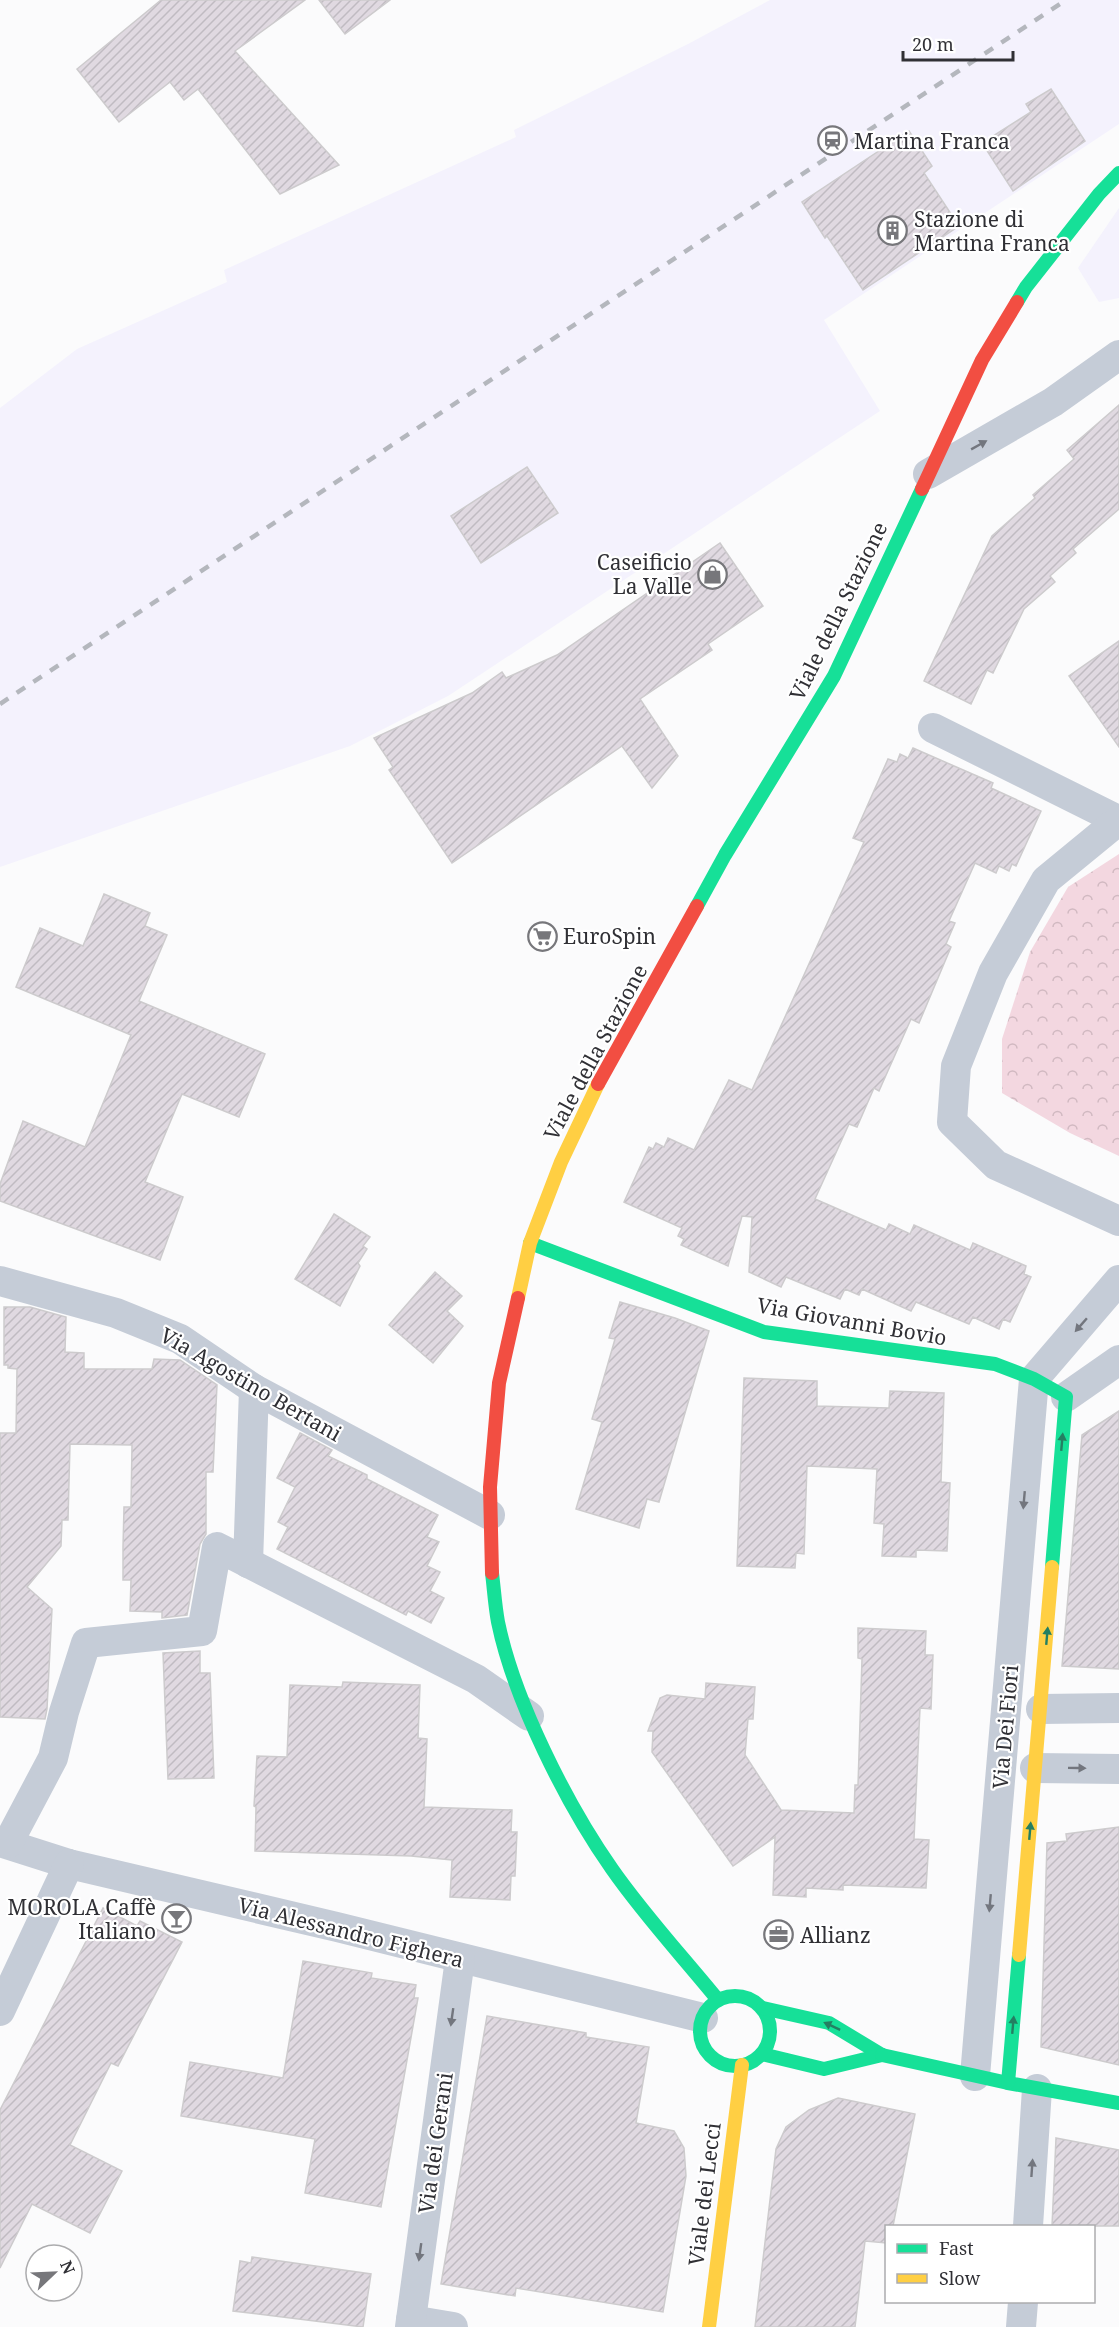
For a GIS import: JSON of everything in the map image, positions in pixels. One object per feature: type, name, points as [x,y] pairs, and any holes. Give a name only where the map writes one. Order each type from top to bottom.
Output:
[{"type":"main road","name":"Viale della Stazione","points":[[710,2009],[612,1869],[567,1796],[529,1716],[509,1662],[498,1622],[490,1560],[489,1487],[499,1383],[530,1244],[561,1162],[596,1088],[725,855],[834,676],[982,360],[1026,287],[1099,194],[1119,173]]},
{"type":"main road","name":"Via Giovanni Bovio","points":[[530,1244],[764,1332],[995,1364],[1034,1379]]},
{"type":"main road","points":[[1034,1379],[1066,1397]]},
{"type":"main road","name":"Via Dei Fiori","points":[[1008,2083],[1066,1397]]},
{"type":"main road","points":[[730,1996],[742,1996],[753,2000],[763,2008],[769,2019],[771,2031],[762,2054],[753,2061],[730,2066],[712,2057],[705,2049],[700,2028],[710,2009],[730,1996]]},
{"type":"main road","points":[[763,2008],[829,2023],[882,2055],[1037,2089],[1119,2103]]},
{"type":"main road","points":[[762,2054],[824,2068],[882,2055]]},
{"type":"main road","name":"Viale dei Lecci","points":[[709,2327],[742,2065]]},
{"type":"street","points":[[928,474],[1053,402],[1119,356]]},
{"type":"street","points":[[933,728],[1119,820],[1046,879],[993,974],[956,1066],[952,1122],[996,1165],[1119,1221]]},
{"type":"street","points":[[1034,1379],[1119,1280]]},
{"type":"street","name":"Via Agostino Bertani","points":[[0,1281],[116,1313],[180,1339],[254,1389],[490,1515]]},
{"type":"street","points":[[1066,1397],[1119,1360]]},
{"type":"street","name":"Via Dei Fiori","points":[[975,2076],[1034,1379]]},
{"type":"street","points":[[248,1563],[254,1389]]},
{"type":"street","points":[[4,1843],[53,1758],[64,1712],[86,1643],[202,1631],[217,1547],[476,1679],[529,1716]]},
{"type":"street","points":[[1041,1709],[1119,1708]]},
{"type":"street","points":[[1035,1768],[1119,1769]]},
{"type":"street","name":"Via Alessandro Fighera","points":[[4,1843],[69,1864],[337,1927],[460,1959],[710,2009]]},
{"type":"street","points":[[0,2011],[69,1864]]},
{"type":"street","name":"Via dei Gerani","points":[[411,2323],[460,1959]]},
{"type":"street","points":[[1028,2225],[1037,2089]]},
{"type":"street","points":[[1021,2327],[1023,2303]]},
{"type":"street","points":[[411,2323],[453,2327]]},
{"type":"shaded area","points":[[770,0],[1119,0],[1119,124],[824,320],[880,411],[448,696],[350,746],[0,867],[0,408],[77,349],[227,282],[224,270],[516,137],[514,130],[688,44]]},
{"type":"shaded area","points":[[1119,208],[1119,298],[1099,302],[1078,268]]},
{"type":"green space","points":[[1119,854],[1119,1156],[1070,1133],[1002,1093],[1002,1039],[1030,952],[1068,887]]},
{"type":"building","points":[[161,0],[305,0],[235,51],[339,165],[280,194],[198,89],[184,100],[170,82],[119,122],[77,69]]},
{"type":"building","points":[[319,0],[390,0],[345,34]]},
{"type":"building","points":[[1051,89],[1085,141],[1013,191],[982,143],[1031,112],[1026,104]]},
{"type":"building","points":[[909,131],[932,166],[924,173],[959,226],[863,290],[802,202]]},
{"type":"building","points":[[1119,405],[1119,509],[1073,549],[1076,553],[1050,576],[1055,582],[1024,609],[993,673],[987,670],[971,704],[924,681],[992,536],[1035,498],[1033,495],[1074,459],[1067,450]]},
{"type":"building","points":[[527,467],[558,513],[481,563],[451,516]]},
{"type":"building","points":[[720,543],[763,606],[708,644],[712,650],[640,699],[678,756],[652,788],[622,746],[452,863],[389,770],[393,767],[374,738],[472,693],[502,672],[506,678],[557,655]]},
{"type":"building","points":[[1119,641],[1119,747],[1069,676]]},
{"type":"building","points":[[913,748],[993,783],[991,788],[1041,811],[1016,866],[1012,864],[1009,871],[999,866],[996,873],[975,863],[949,921],[955,923],[946,944],[951,947],[919,1023],[911,1019],[879,1091],[874,1088],[857,1127],[849,1124],[815,1199],[886,1230],[889,1224],[910,1234],[914,1225],[970,1250],[973,1243],[1026,1266],[1024,1274],[1031,1277],[1010,1322],[1003,1319],[999,1329],[973,1317],[969,1324],[916,1302],[911,1311],[862,1289],[859,1295],[845,1289],[840,1299],[786,1277],[781,1287],[749,1272],[752,1217],[742,1216],[728,1266],[681,1245],[684,1239],[678,1236],[682,1228],[624,1202],[649,1147],[653,1149],[656,1143],[664,1147],[668,1138],[694,1150],[729,1080],[752,1090],[864,842],[853,838],[888,759],[897,762],[900,754],[908,758]]},
{"type":"building","points":[[104,894],[150,913],[145,926],[167,935],[139,1001],[265,1054],[239,1117],[182,1094],[145,1182],[183,1197],[160,1260],[0,1201],[0,1184],[23,1121],[85,1147],[131,1035],[16,987],[40,928],[83,946]]},
{"type":"building","points":[[334,1214],[370,1237],[363,1246],[367,1249],[358,1263],[360,1266],[340,1306],[295,1279]]},
{"type":"building","points":[[435,1272],[462,1296],[447,1311],[463,1326],[433,1363],[389,1325]]},
{"type":"building","points":[[620,1302],[675,1318],[709,1331],[659,1502],[647,1499],[639,1528],[576,1509],[602,1422],[592,1419],[615,1339],[609,1338]]},
{"type":"building","points":[[4,1307],[30,1307],[66,1317],[65,1352],[84,1353],[84,1369],[152,1369],[154,1359],[180,1360],[217,1385],[213,1472],[206,1472],[206,1534],[200,1544],[187,1615],[162,1618],[162,1612],[130,1611],[131,1580],[123,1580],[123,1547],[124,1507],[131,1507],[132,1445],[70,1444],[68,1520],[62,1520],[61,1546],[27,1587],[52,1609],[45,1719],[0,1717],[0,1433],[16,1433],[17,1369],[4,1365]]},
{"type":"building","points":[[744,1378],[817,1381],[817,1406],[889,1408],[890,1391],[944,1393],[941,1482],[950,1483],[947,1551],[916,1550],[916,1557],[882,1556],[884,1524],[874,1523],[877,1469],[807,1466],[804,1554],[796,1553],[795,1568],[737,1566]]},
{"type":"building","points":[[1119,1411],[1119,1669],[1062,1666],[1082,1435]]},
{"type":"building","points":[[300,1433],[332,1450],[328,1456],[367,1475],[367,1479],[438,1515],[427,1537],[439,1542],[427,1566],[440,1572],[430,1591],[444,1598],[431,1623],[408,1611],[406,1615],[277,1549],[288,1527],[278,1522],[295,1487],[277,1478]]},
{"type":"building","points":[[858,1628],[926,1631],[925,1655],[933,1655],[931,1709],[920,1708],[914,1839],[929,1840],[926,1888],[843,1885],[843,1890],[806,1888],[806,1897],[773,1895],[775,1837],[733,1866],[652,1752],[653,1731],[648,1731],[660,1698],[667,1695],[705,1699],[706,1683],[755,1687],[753,1719],[748,1719],[745,1755],[781,1810],[854,1813],[855,1785],[858,1785],[862,1659],[858,1658]]},
{"type":"building","points":[[200,1651],[200,1673],[210,1673],[214,1778],[168,1779],[163,1653]]},
{"type":"building","points":[[343,1682],[420,1685],[418,1738],[427,1739],[424,1807],[512,1810],[511,1832],[517,1832],[515,1876],[511,1876],[510,1900],[450,1897],[452,1860],[411,1856],[255,1851],[256,1807],[254,1806],[257,1756],[287,1757],[290,1685],[342,1687]]},
{"type":"building","points":[[1119,1827],[1119,2065],[1041,2047],[1047,1843],[1067,1841],[1066,1834]]},
{"type":"building","points":[[103,1908],[137,1926],[140,1921],[182,1942],[118,2066],[111,2063],[70,2145],[122,2171],[90,2233],[32,2204],[0,2268],[0,2110]]},
{"type":"building","points":[[303,1961],[372,1973],[371,1978],[416,1985],[414,1998],[418,1998],[381,2207],[305,2193],[315,2139],[181,2116],[190,2062],[283,2078]]},
{"type":"building","points":[[487,2016],[586,2033],[586,2037],[649,2047],[636,2123],[674,2131],[684,2148],[686,2176],[663,2312],[516,2288],[515,2296],[441,2284]]},
{"type":"building","points":[[838,2098],[915,2114],[893,2225],[885,2225],[885,2243],[865,2241],[855,2327],[755,2327],[776,2149],[786,2127],[809,2110]]},
{"type":"building","points":[[1056,2138],[1119,2150],[1119,2226],[1052,2225]]},
{"type":"building","points":[[252,2257],[371,2274],[363,2327],[233,2311],[240,2261],[251,2263]]},
{"type":"railway","points":[[0,704],[1066,0]]},
{"type":"traffic: fast","points":[[1017,302],[1026,287],[1099,194],[1119,173]]},
{"type":"traffic: fast","points":[[697,906],[725,855],[834,676],[922,489]]},
{"type":"traffic: fast","points":[[530,1243],[764,1332],[995,1364],[1034,1379],[1066,1397],[1052,1567]]},
{"type":"traffic: fast","points":[[492,1573],[498,1622],[516,1684],[529,1718],[560,1783],[595,1843],[624,1886],[718,2000]]},
{"type":"traffic: fast","points":[[1008,2083],[1019,1955]]},
{"type":"traffic: fast","points":[[735,1996],[748,1999],[760,2006],[767,2018],[770,2031],[767,2044],[760,2056],[748,2063],[735,2066],[722,2063],[710,2056],[703,2044],[700,2031],[703,2018],[710,2006],[722,1999],[735,1996]]},
{"type":"traffic: fast","points":[[763,2008],[829,2023],[882,2055]]},
{"type":"traffic: fast","points":[[762,2054],[824,2069],[882,2055]]},
{"type":"traffic: fast","points":[[882,2055],[1008,2083],[1119,2103]]},
{"type":"traffic: slow","points":[[518,1298],[530,1243],[561,1162],[598,1084]]},
{"type":"traffic: slow","points":[[1019,1955],[1052,1567]]},
{"type":"traffic: slow","points":[[709,2327],[742,2065]]},
{"type":"traffic: jam","points":[[922,489],[982,360],[1017,302]]},
{"type":"traffic: jam","points":[[598,1084],[697,906]]},
{"type":"traffic: jam","points":[[492,1573],[490,1487],[499,1383],[518,1298]]},
{"type":"place","name":"Martina Franca","points":[[833,141]]},
{"type":"place","name":"Stazione di Martina Franca","points":[[893,231]]},
{"type":"place","name":"Caseificio La Valle","points":[[713,574]]},
{"type":"place","name":"EuroSpin","points":[[542,936]]},
{"type":"place","name":"MOROLA Caffè Italiano","points":[[177,1919]]},
{"type":"place","name":"Allianz","points":[[779,1935]]}]
